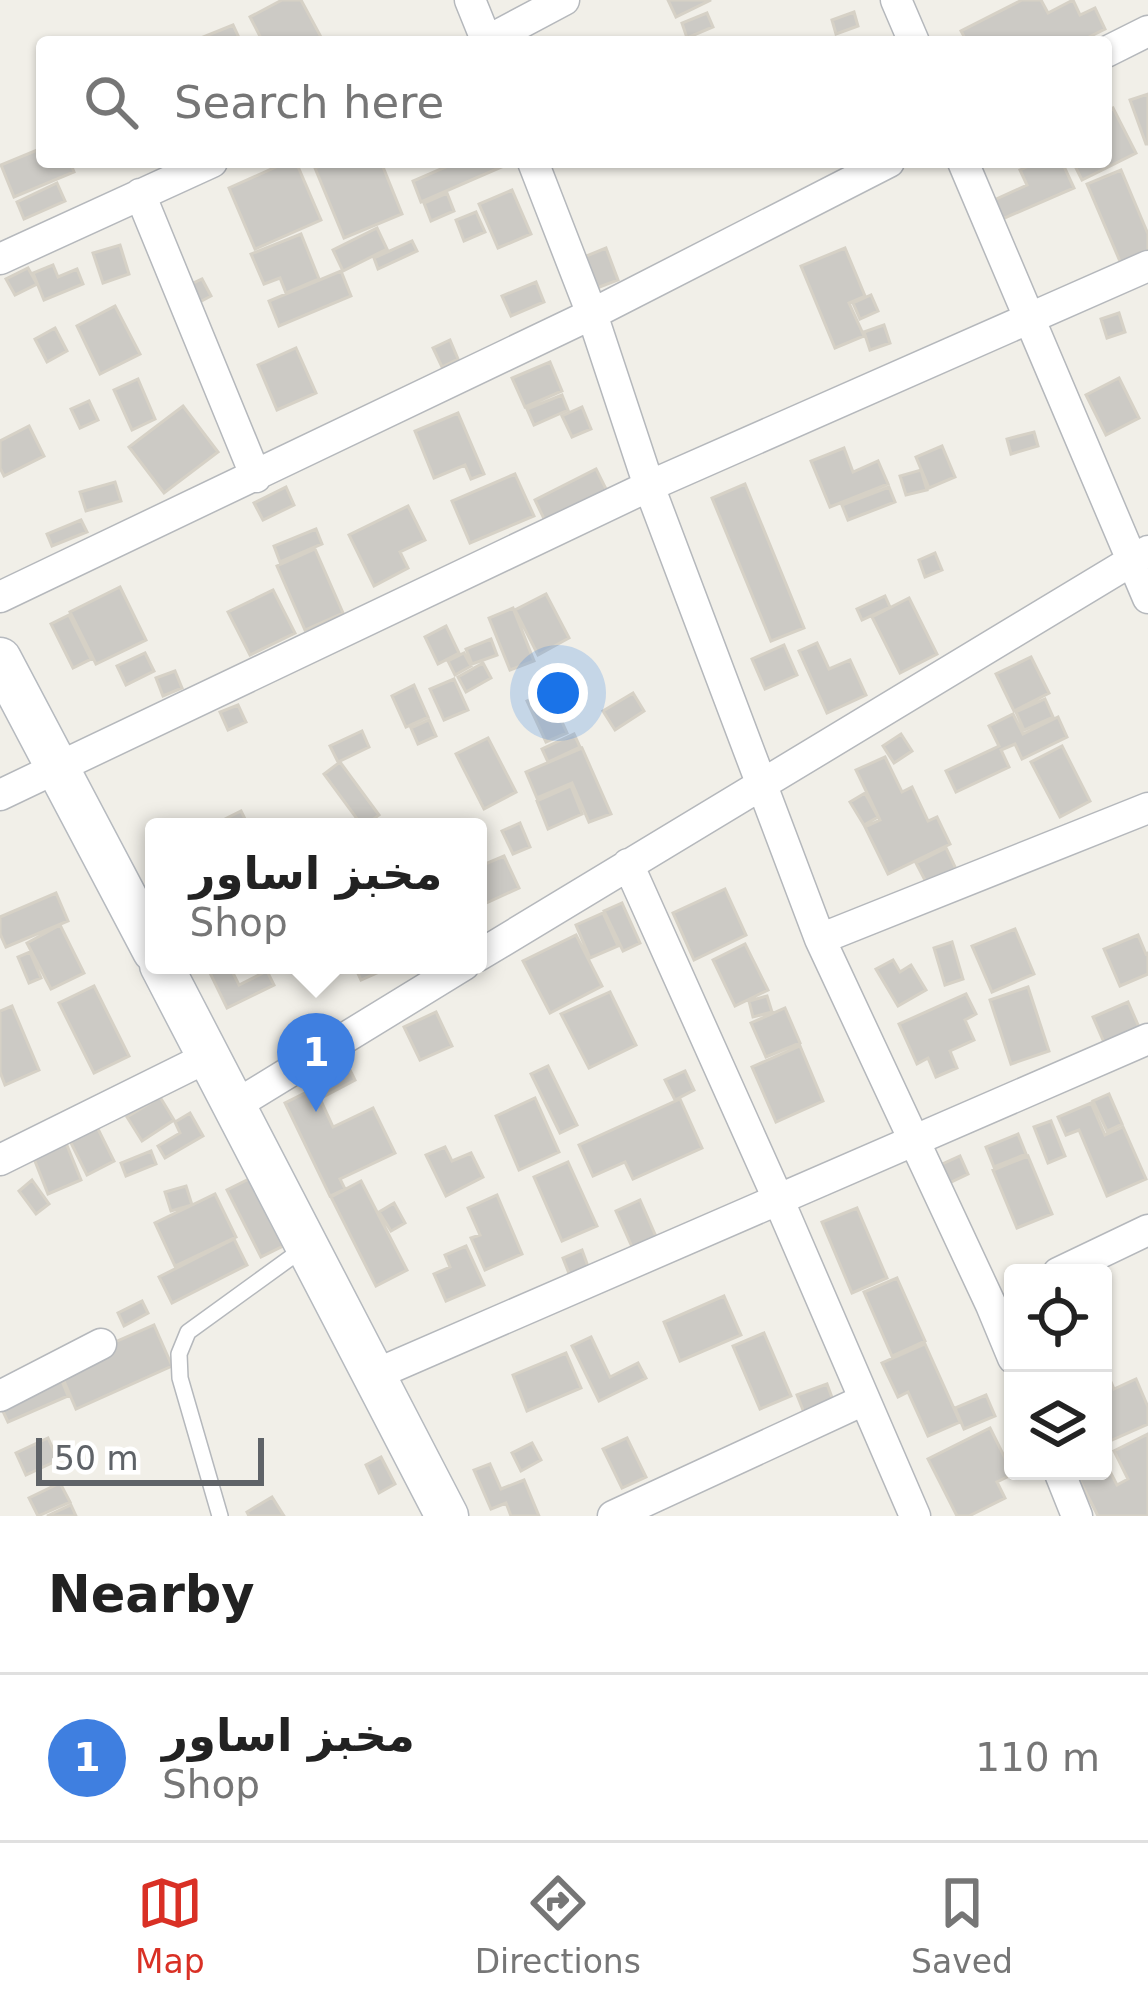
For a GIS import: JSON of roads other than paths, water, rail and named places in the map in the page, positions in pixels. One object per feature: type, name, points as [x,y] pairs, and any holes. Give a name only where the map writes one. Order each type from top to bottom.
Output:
[{"type":"street","points":[[470,0],[484,36]]},
{"type":"street","points":[[497,36],[564,0]]},
{"type":"street","points":[[896,0],[911,36]]},
{"type":"street","points":[[1112,49],[1148,31]]},
{"type":"street","points":[[0,259],[198,168]]},
{"type":"street","points":[[535,168],[820,939],[913,1141],[1002,1300]]},
{"type":"street","points":[[0,597],[592,314],[877,168]]},
{"type":"street","points":[[965,168],[1028,319],[1140,556],[1148,598]]},
{"type":"street","points":[[140,194],[256,477]]},
{"type":"street","points":[[0,795],[649,486],[1148,266]]},
{"type":"street","points":[[487,950],[1140,556]]},
{"type":"street","points":[[0,658],[145,934]]},
{"type":"street","points":[[820,939],[1148,808]]},
{"type":"street","points":[[628,864],[915,1516]]},
{"type":"street","points":[[166,974],[447,1516]]},
{"type":"street","points":[[233,1106],[449,974]]},
{"type":"street","points":[[374,1375],[1148,1039]]},
{"type":"street","points":[[0,1160],[208,1057]]},
{"type":"street","points":[[1077,1264],[1148,1230]]},
{"type":"street","points":[[0,1396],[101,1344]]},
{"type":"street","points":[[613,1516],[864,1400]]},
{"type":"street","points":[[1063,1480],[1077,1516]]},
{"type":"lane","points":[[220,1516],[180,1378],[179,1354],[188,1332],[306,1246]]},
{"type":"place","name":"مخبز اساور","points":[[316,1112]]}]
